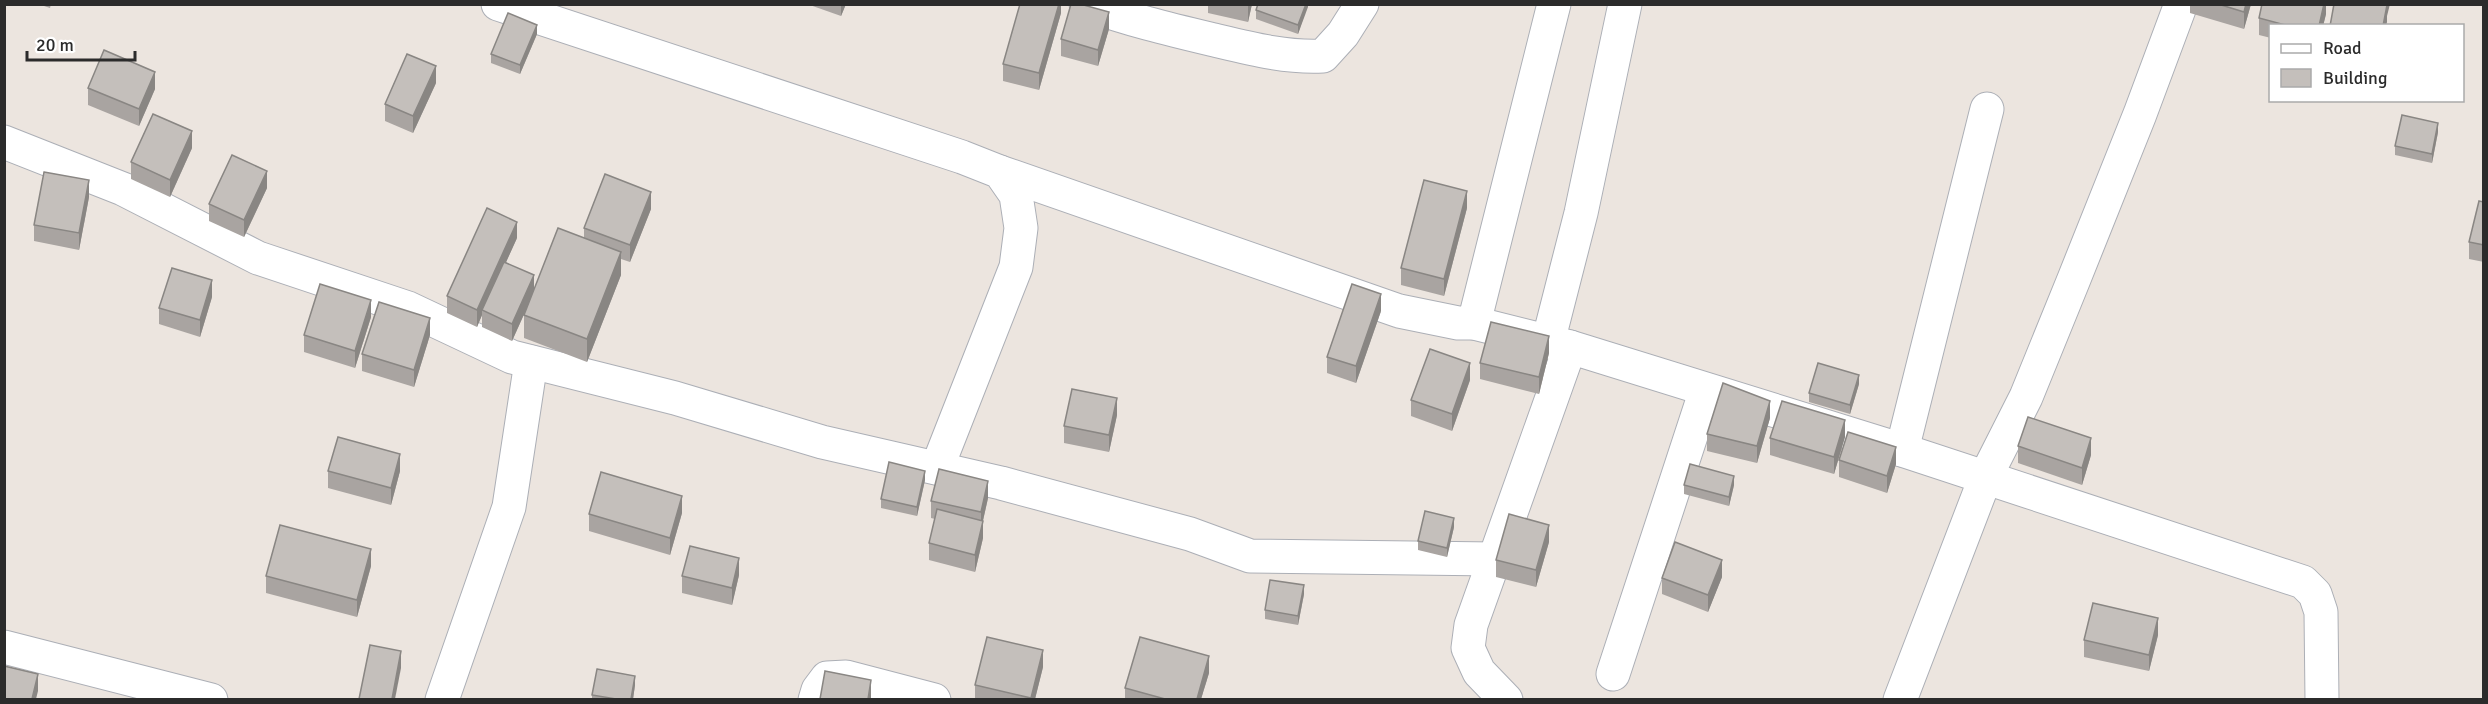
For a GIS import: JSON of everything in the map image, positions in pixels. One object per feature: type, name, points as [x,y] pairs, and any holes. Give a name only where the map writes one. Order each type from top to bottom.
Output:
[{"type":"street","points":[[498,4],[962,157],[1399,311],[1458,323],[1474,323],[1559,344],[1986,476],[2303,582],[2315,594],[2321,612],[2322,699]]},
{"type":"street","points":[[1086,4],[1140,22],[1262,51],[1301,57],[1323,56],[1343,34],[1362,4]]},
{"type":"street","points":[[1474,323],[1554,4]]},
{"type":"street","points":[[1506,699],[1479,672],[1468,648],[1471,625],[1495,559],[1559,344],[1581,213],[1625,4]]},
{"type":"street","points":[[1900,699],[1986,476],[2026,397],[2140,114],[2181,4]]},
{"type":"street","points":[[1902,450],[1987,110]]},
{"type":"street","points":[[4,142],[123,189],[258,258],[408,308],[512,357],[675,398],[822,442],[1001,483],[1190,534],[1250,556],[1495,559]]},
{"type":"street","points":[[937,468],[1016,267],[1021,228],[1016,195],[1000,172]]},
{"type":"street","points":[[442,699],[509,507],[531,362]]},
{"type":"street","points":[[1613,674],[1706,390]]},
{"type":"street","points":[[4,647],[212,699]]},
{"type":"street","points":[[815,699],[818,690],[827,678],[846,677],[934,699]]},
{"type":"building","points":[[1020,4],[1059,4],[1039,73],[1003,64]]},
{"type":"building","points":[[1071,4],[1080,4],[1109,12],[1098,50],[1061,39]]},
{"type":"building","points":[[1258,4],[1306,4],[1298,25],[1256,10]]},
{"type":"building","points":[[2218,4],[2246,4],[2244,12]]},
{"type":"building","points":[[2262,4],[2324,4],[2319,24],[2282,24],[2259,18]]},
{"type":"building","points":[[2334,4],[2387,5],[2383,24],[2330,24]]},
{"type":"building","points":[[508,13],[537,25],[520,65],[491,54]]},
{"type":"building","points":[[104,50],[155,72],[139,109],[88,88]]},
{"type":"building","points":[[407,54],[436,66],[413,116],[385,104]]},
{"type":"building","points":[[153,114],[192,131],[170,180],[131,162]]},
{"type":"building","points":[[2402,115],[2438,123],[2432,154],[2395,146]]},
{"type":"building","points":[[232,155],[267,171],[244,220],[209,204]]},
{"type":"building","points":[[44,172],[89,180],[79,233],[34,225]]},
{"type":"building","points":[[605,174],[651,192],[630,245],[584,228]]},
{"type":"building","points":[[1424,180],[1467,191],[1444,279],[1401,268]]},
{"type":"building","points":[[2479,201],[2484,202],[2484,245],[2469,242]]},
{"type":"building","points":[[487,208],[517,222],[477,310],[447,296]]},
{"type":"building","points":[[558,228],[621,252],[587,339],[524,315]]},
{"type":"building","points":[[504,262],[534,275],[512,324],[482,310]]},
{"type":"building","points":[[172,268],[212,280],[200,320],[159,308]]},
{"type":"building","points":[[320,284],[371,300],[355,351],[304,335]]},
{"type":"building","points":[[1352,284],[1381,294],[1356,366],[1327,357]]},
{"type":"building","points":[[379,302],[430,318],[414,370],[362,354]]},
{"type":"building","points":[[1491,322],[1549,336],[1539,377],[1480,363]]},
{"type":"building","points":[[1430,349],[1470,363],[1452,414],[1411,400]]},
{"type":"building","points":[[1818,363],[1859,375],[1850,405],[1809,393]]},
{"type":"building","points":[[1723,383],[1770,401],[1757,446],[1707,434]]},
{"type":"building","points":[[1072,389],[1117,398],[1109,435],[1064,426]]},
{"type":"building","points":[[1782,401],[1845,420],[1834,457],[1770,438]]},
{"type":"building","points":[[2028,417],[2091,438],[2082,468],[2018,446]]},
{"type":"building","points":[[1848,432],[1896,447],[1887,476],[1839,460]]},
{"type":"building","points":[[338,437],[400,454],[391,488],[328,471]]},
{"type":"building","points":[[889,462],[925,471],[917,507],[881,499]]},
{"type":"building","points":[[1690,464],[1734,476],[1729,497],[1684,485]]},
{"type":"building","points":[[939,469],[988,481],[981,512],[931,501]]},
{"type":"building","points":[[601,472],[682,496],[670,538],[589,514]]},
{"type":"building","points":[[937,509],[983,521],[975,555],[929,543]]},
{"type":"building","points":[[1425,511],[1454,518],[1447,548],[1418,541]]},
{"type":"building","points":[[1509,514],[1549,525],[1536,570],[1496,560]]},
{"type":"building","points":[[280,525],[371,549],[357,600],[266,576]]},
{"type":"building","points":[[1675,542],[1722,560],[1708,595],[1662,578]]},
{"type":"building","points":[[690,546],[739,558],[732,588],[682,576]]},
{"type":"building","points":[[1270,580],[1304,585],[1298,616],[1265,610]]},
{"type":"building","points":[[2093,603],[2158,618],[2149,655],[2084,640]]},
{"type":"building","points":[[987,637],[1043,650],[1031,698],[975,685]]},
{"type":"building","points":[[1140,637],[1209,656],[1197,699],[1165,699],[1125,688]]},
{"type":"building","points":[[370,645],[401,651],[392,699],[359,699]]},
{"type":"building","points":[[4,666],[38,674],[32,699],[4,699]]},
{"type":"building","points":[[597,669],[635,676],[631,699],[592,695]]},
{"type":"building","points":[[825,671],[871,680],[868,699],[820,699]]}]
